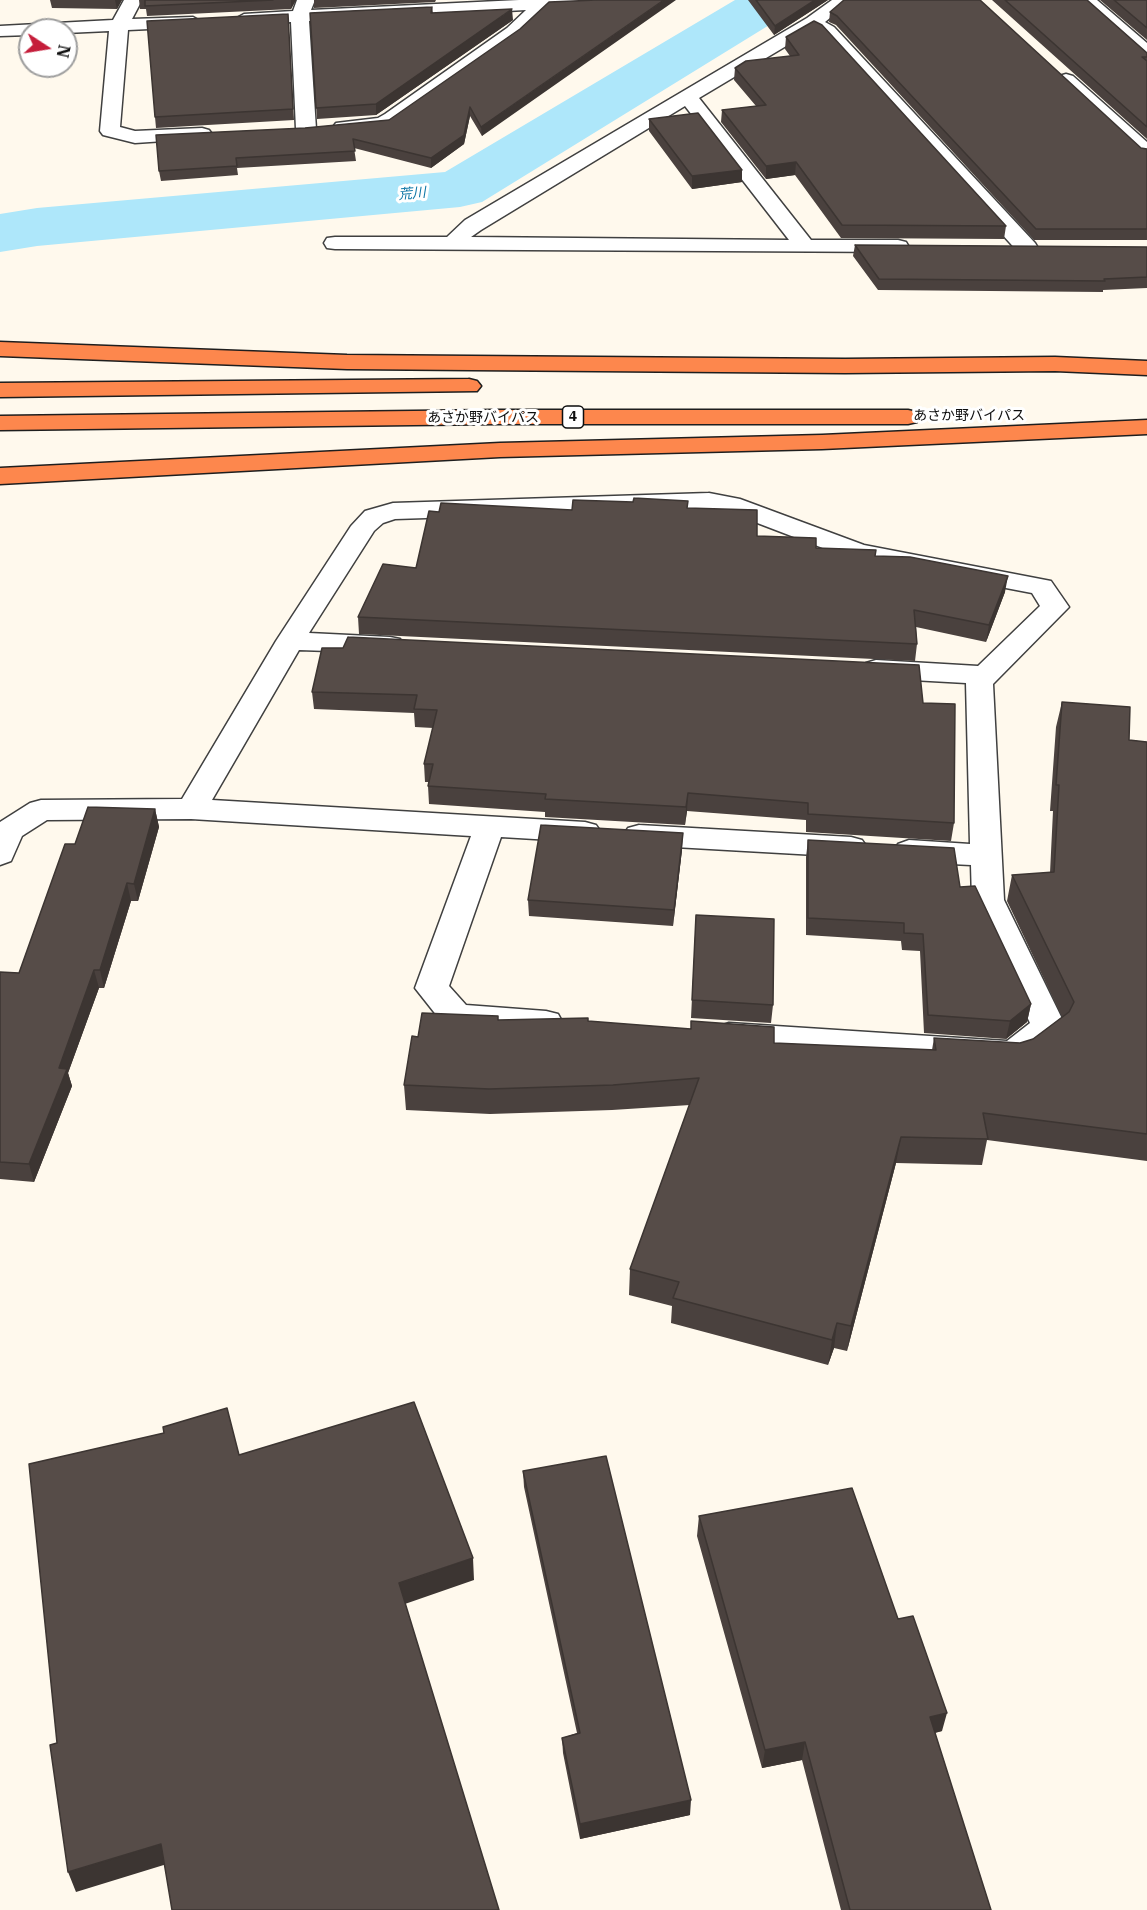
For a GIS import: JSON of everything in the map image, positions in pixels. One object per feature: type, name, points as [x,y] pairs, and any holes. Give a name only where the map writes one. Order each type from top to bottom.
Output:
[{"type":"highway","points":[[0,349],[347,362],[845,366],[1055,364],[1147,368]]},
{"type":"highway","name":"4","points":[[0,390],[1147,382]]},
{"type":"highway","name":"あさか野バイパス","points":[[0,423],[496,417],[1147,416]]},
{"type":"highway","points":[[0,476],[500,450],[822,442],[1147,427]]},
{"type":"street","points":[[133,0],[119,26],[110,131],[135,137],[224,133]]},
{"type":"street","points":[[0,31],[215,21],[303,8],[486,3],[542,5],[626,0]]},
{"type":"street","points":[[454,243],[459,235],[473,225],[813,22],[843,0]]},
{"type":"street","points":[[1086,0],[1147,53]]},
{"type":"street","points":[[303,8],[296,130],[382,123],[513,32],[542,5]]},
{"type":"street","points":[[813,22],[828,31],[1027,248]]},
{"type":"street","points":[[1054,69],[1147,153]]},
{"type":"street","points":[[688,97],[806,246]]},
{"type":"street","points":[[335,243],[922,247]]},
{"type":"street","points":[[1004,248],[1051,248]]},
{"type":"street","points":[[191,809],[290,641],[364,526],[374,517],[393,511],[709,501],[731,504],[858,552],[1041,586],[1055,607],[985,675],[979,684],[988,900],[1049,1027],[1014,1054],[705,1034]]},
{"type":"street","points":[[290,641],[411,646]]},
{"type":"street","points":[[844,667],[985,675]]},
{"type":"street","points":[[0,854],[9,830],[41,810],[191,809],[985,855]]},
{"type":"street","points":[[490,826],[432,988],[457,1017],[575,1025]]},
{"type":"building","points":[[145,0],[273,0],[145,6]]},
{"type":"building","points":[[664,0],[481,127],[470,107],[464,135],[431,158],[353,139],[355,151],[236,158],[237,166],[159,171],[156,135],[305,128],[389,120],[520,29],[549,2]]},
{"type":"building","points":[[756,0],[815,0],[775,26]]},
{"type":"building","points":[[844,0],[980,0],[1141,148],[1147,149],[1147,229],[1036,229],[837,16],[830,12]]},
{"type":"building","points":[[1005,0],[1087,0],[1147,53],[1147,57],[1142,57],[1147,61],[1147,127]]},
{"type":"building","points":[[1114,0],[1147,0],[1147,28]]},
{"type":"building","points":[[432,7],[431,13],[512,9],[376,104],[316,108],[310,13]]},
{"type":"building","points":[[288,14],[293,109],[155,117],[147,21]]},
{"type":"building","points":[[814,21],[822,25],[1006,226],[842,225],[796,162],[766,166],[722,110],[766,105],[735,68],[746,61],[799,55],[786,37]]},
{"type":"building","points":[[698,113],[742,170],[692,176],[649,119]]},
{"type":"building","points":[[855,245],[1147,247],[1147,277],[1104,279],[1105,281],[879,279]]},
{"type":"building","points":[[634,498],[688,501],[687,508],[757,510],[757,536],[816,538],[816,548],[876,550],[875,556],[910,557],[1008,576],[989,625],[914,610],[917,644],[358,617],[383,564],[416,568],[429,511],[439,512],[441,503],[572,510],[573,500],[633,502]]},
{"type":"building","points":[[348,637],[919,665],[923,703],[955,704],[954,823],[808,814],[808,803],[688,793],[686,807],[545,799],[546,794],[428,786],[433,764],[424,764],[437,710],[414,709],[417,695],[312,692],[322,648],[343,648]]},
{"type":"building","points":[[1062,702],[1130,707],[1129,740],[1147,742],[1147,1134],[983,1113],[988,1139],[901,1137],[851,1326],[837,1323],[832,1340],[673,1298],[679,1282],[630,1269],[699,1078],[613,1085],[489,1089],[404,1085],[412,1036],[418,1037],[422,1013],[498,1016],[498,1020],[588,1018],[588,1021],[691,1029],[691,1021],[774,1027],[774,1043],[936,1050],[934,1038],[1020,1043],[1033,1039],[1069,1012],[1074,1002],[1012,875],[1054,872],[1059,785],[1056,785]]},
{"type":"building","points":[[88,807],[155,809],[134,884],[127,883],[100,970],[94,970],[59,1068],[67,1069],[29,1164],[0,1162],[0,972],[19,973],[65,844],[75,844]]},
{"type":"building","points":[[541,825],[683,833],[674,910],[528,900]]},
{"type":"building","points":[[808,840],[954,848],[960,887],[975,886],[1031,1004],[1010,1021],[928,1015],[923,934],[904,933],[904,923],[808,918]]},
{"type":"building","points":[[696,915],[774,919],[773,1005],[692,1000]]},
{"type":"building","points":[[414,1402],[473,1558],[399,1583],[499,1910],[172,1910],[161,1844],[68,1872],[50,1745],[57,1743],[29,1464],[164,1433],[163,1427],[227,1408],[239,1455]]},
{"type":"building","points":[[606,1456],[691,1800],[580,1824],[562,1738],[580,1733],[523,1471]]},
{"type":"building","points":[[852,1488],[898,1619],[913,1616],[947,1713],[930,1717],[991,1910],[850,1910],[805,1742],[765,1750],[699,1516]]},
{"type":"waterway","name":"荒川","points":[[0,233],[37,227],[460,189],[773,0]]}]
